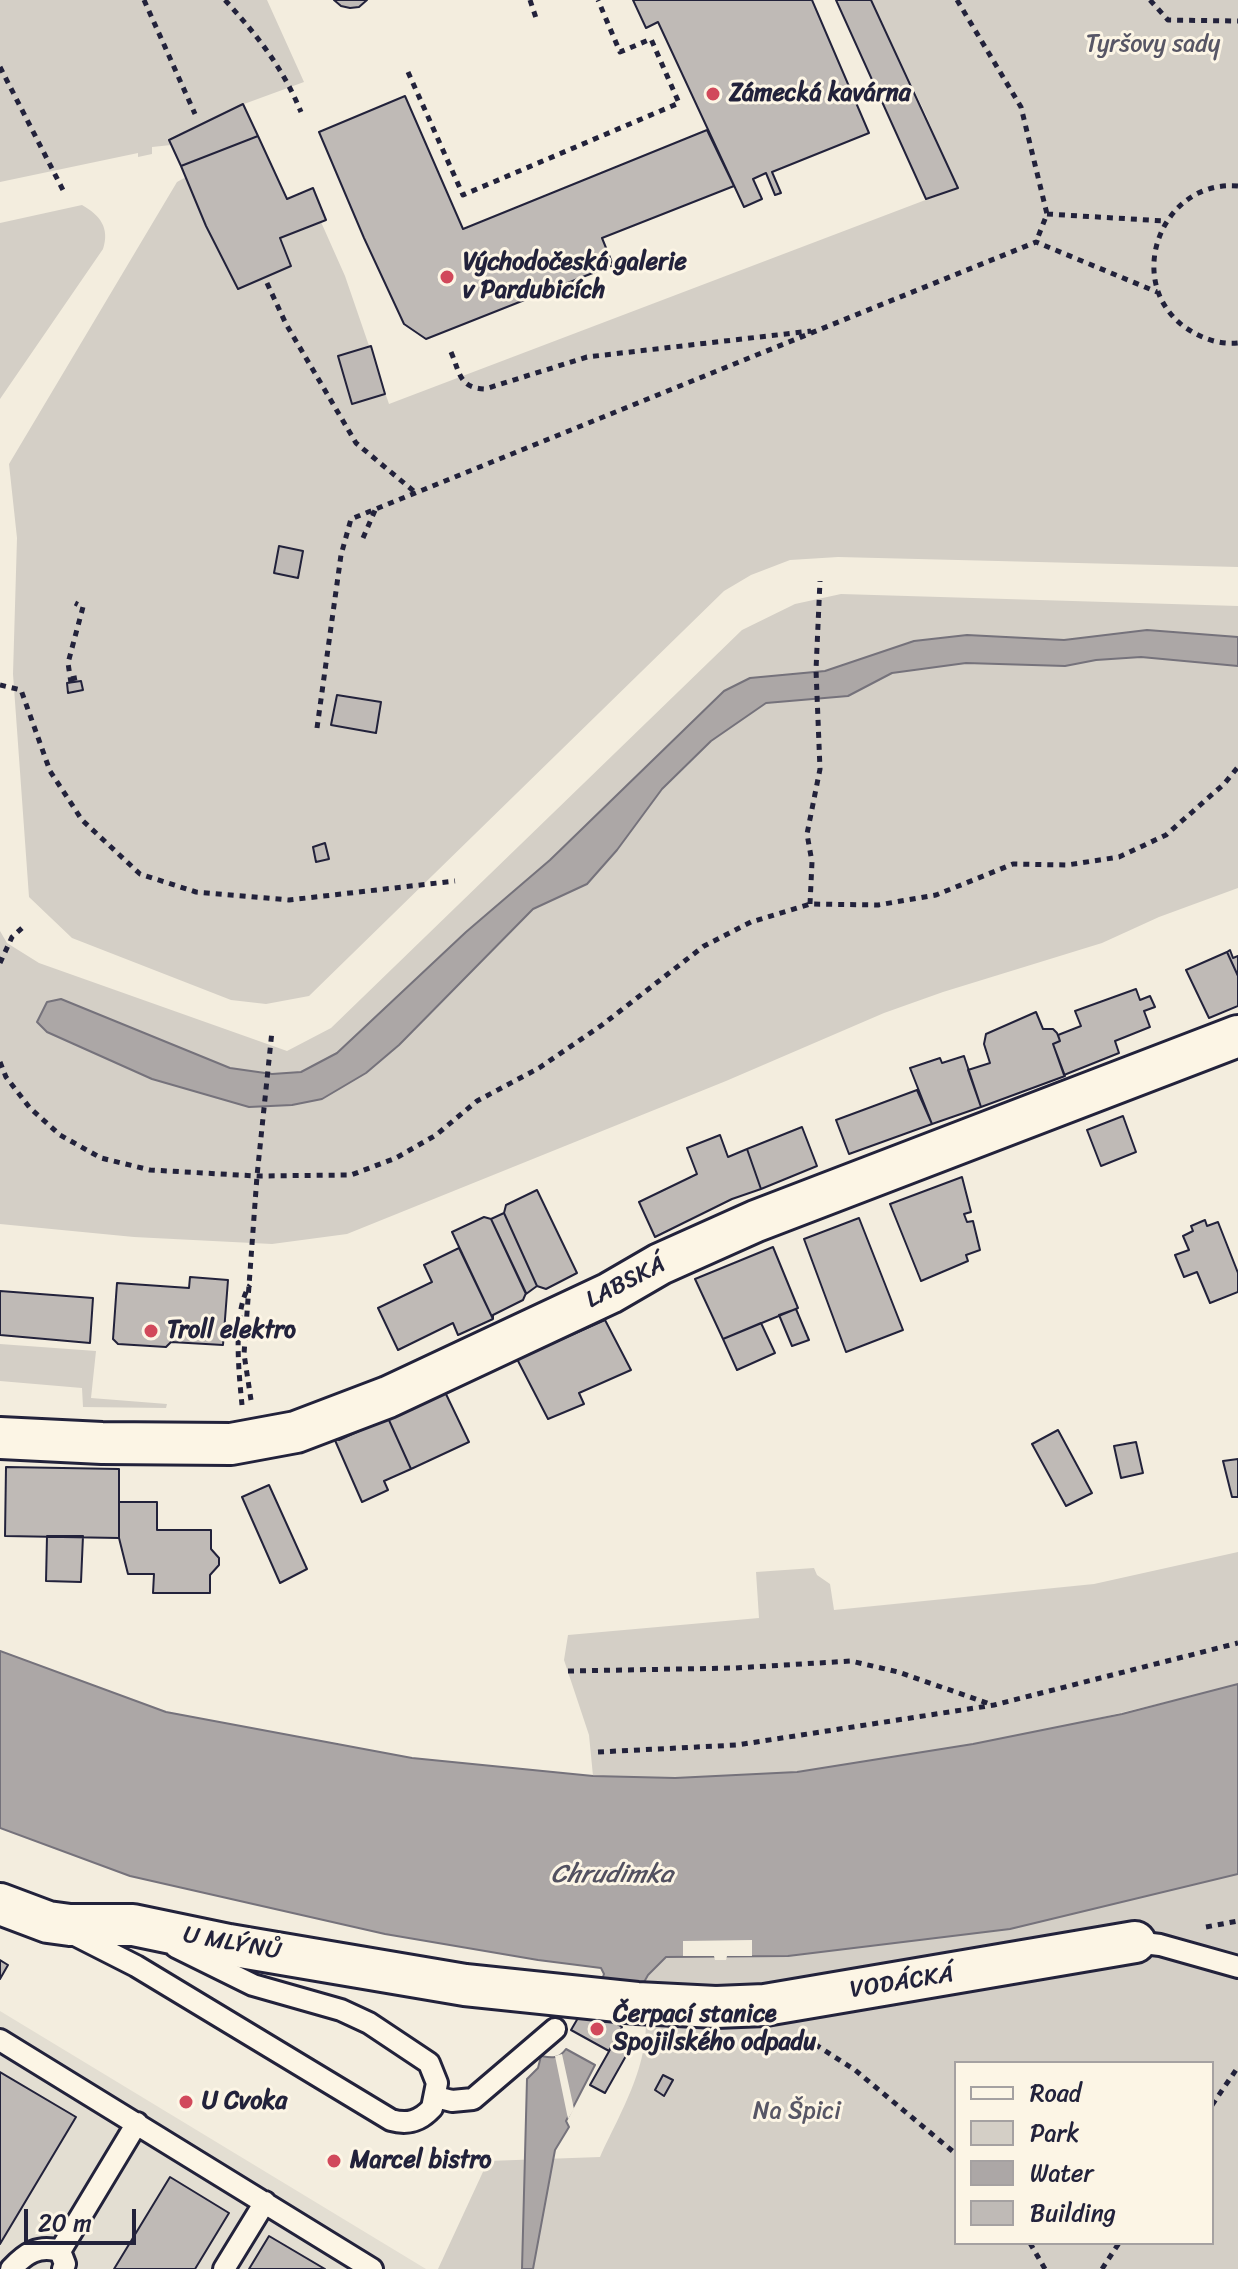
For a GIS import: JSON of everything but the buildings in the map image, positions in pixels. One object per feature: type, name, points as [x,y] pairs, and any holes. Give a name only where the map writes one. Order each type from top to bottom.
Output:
[{"type":"street","name":"LABSKÁ","points":[[0,1438],[190,1444],[257,1441],[331,1420],[388,1397],[610,1293],[660,1264],[756,1221],[1238,1036]]},
{"type":"street","name":"U MLÝNŮ","points":[[0,1904],[48,1922],[133,1925],[229,1945],[465,1985]]},
{"type":"street","name":"VODÁCKÁ","points":[[465,1985],[637,2003],[716,2007],[765,2005],[1135,1942]]},
{"type":"lane","points":[[48,1922],[136,1966],[391,2120],[403,2123],[415,2121],[432,2108],[436,2097],[435,2072],[429,2063],[356,2015],[253,1985],[133,1925]]},
{"type":"lane","name":"VODÁCKÁ","points":[[1135,1942],[1160,1945],[1238,1967]]},
{"type":"lane","points":[[436,2097],[452,2101],[473,2099],[555,2029]]},
{"type":"lane","points":[[0,2040],[372,2269]]},
{"type":"lane","points":[[11,2269],[33,2250],[47,2248],[62,2260],[137,2123]]},
{"type":"lane","points":[[224,2269],[265,2202]]},
{"type":"path","points":[[144,0],[195,114]]},
{"type":"path","points":[[225,0],[282,69],[301,112]]},
{"type":"path","points":[[530,0],[537,21]]},
{"type":"path","points":[[408,72],[463,195],[679,103],[651,39],[620,52],[598,0]]},
{"type":"path","points":[[957,0],[1021,107],[1047,214],[1036,242]]},
{"type":"path","points":[[1150,0],[1168,20],[1238,21]]},
{"type":"path","points":[[0,67],[65,194]]},
{"type":"path","points":[[1238,186],[1211,188],[1193,195],[1178,207],[1165,221],[1154,248],[1152,263],[1157,292],[1166,309],[1179,323],[1213,341],[1238,343]]},
{"type":"path","points":[[1047,214],[1165,221]]},
{"type":"path","points":[[317,728],[341,555],[351,519],[1036,242],[1157,292]]},
{"type":"path","points":[[267,283],[286,324],[356,443],[416,493]]},
{"type":"path","points":[[451,352],[465,384],[471,388],[485,389],[587,357],[820,330]]},
{"type":"path","points":[[363,538],[376,507]]},
{"type":"path","points":[[810,904],[812,862],[807,834],[820,769],[816,670],[820,581]]},
{"type":"path","points":[[75,603],[83,607],[68,663],[71,681],[81,677]]},
{"type":"path","points":[[0,685],[21,690],[50,771],[82,820],[140,874],[196,892],[289,900],[455,881]]},
{"type":"path","points":[[0,1062],[6,1077],[30,1108],[60,1135],[101,1158],[150,1170],[257,1176],[351,1175],[396,1158],[436,1135],[477,1101],[539,1068],[602,1025],[704,946],[751,922],[810,904],[878,905],[936,895],[1013,864],[1067,865],[1119,857],[1166,835],[1224,784],[1238,767]]},
{"type":"path","points":[[0,963],[12,937],[22,928]]},
{"type":"path","points":[[257,1441],[244,1354],[257,1176],[272,1031]]},
{"type":"path","points":[[237,1364],[245,1292],[250,1284]]},
{"type":"path","points":[[598,1752],[737,1745],[994,1705],[1238,1643]]},
{"type":"path","points":[[568,1671],[735,1668],[851,1661],[898,1672],[994,1705]]},
{"type":"path","points":[[765,2005],[791,2029],[855,2070],[954,2152]]},
{"type":"path","points":[[1214,2102],[1238,2067]]},
{"type":"path","points":[[1031,2245],[1045,2269]]},
{"type":"path","points":[[1102,2269],[1118,2245]]},
{"type":"shaded area","points":[[0,2011],[426,2269],[0,2269]]},
{"type":"green space","name":"Tyršovy sady","points":[[0,0],[267,0],[304,82],[244,104],[287,199],[313,188],[326,220],[321,222],[345,276],[389,404],[957,188],[871,0],[1238,0],[1238,567],[838,557],[790,560],[751,575],[724,591],[309,996],[266,1004],[231,1000],[72,938],[29,897],[13,674],[17,538],[9,464],[177,182],[186,177],[171,145],[152,147],[152,154],[138,157],[138,153],[0,182]]},
{"type":"green space","points":[[82,205],[102,223],[105,235],[103,249],[0,399],[0,223]]},
{"type":"green space","points":[[841,594],[1238,606],[1238,888],[1159,917],[1102,943],[884,1013],[726,1081],[347,1234],[272,1244],[134,1237],[0,1224],[0,931],[7,943],[39,963],[287,1051],[331,1028],[742,630],[795,604]]},
{"type":"green space","points":[[0,1344],[96,1351],[91,1398],[167,1404],[166,1408],[83,1407],[82,1388],[0,1381]]},
{"type":"green space","points":[[1238,1552],[1238,1684],[1020,1735],[854,1764],[748,1775],[593,1776],[589,1735],[564,1660],[568,1635],[759,1618],[756,1572],[814,1568],[817,1575],[830,1584],[834,1610],[1094,1584]]},
{"type":"green space","name":"Na Špici","points":[[1238,1874],[1238,2269],[438,2269],[488,2161],[600,2157],[637,2075],[646,2032],[640,1988],[656,1964],[666,1957],[788,1956],[1010,1929]]},
{"type":"water","points":[[1147,630],[1238,637],[1238,666],[1141,657],[1065,666],[966,663],[892,673],[848,696],[766,703],[711,741],[662,789],[617,850],[587,884],[533,909],[399,1045],[366,1073],[322,1099],[292,1105],[249,1107],[152,1079],[47,1032],[37,1022],[47,1002],[61,999],[230,1068],[272,1074],[301,1072],[337,1053],[466,932],[550,860],[724,691],[750,678],[825,671],[914,641],[967,635],[1064,640]]},
{"type":"water","name":"Chrudimka","points":[[0,1651],[166,1712],[412,1758],[593,1776],[675,1778],[797,1772],[973,1744],[1122,1714],[1238,1684],[1238,1874],[1010,1929],[788,1956],[666,1957],[648,1975],[620,2025],[591,2010],[604,1974],[601,1968],[385,1934],[130,1876],[0,1828]]},
{"type":"water","points":[[566,2049],[595,2065],[566,2121],[569,2127],[555,2150],[533,2269],[522,2269],[527,2079],[538,2068],[541,2056],[555,2057]]},
{"type":"pier","points":[[752,1940],[752,1956],[727,1956],[726,1960],[715,1960],[714,1956],[683,1956],[683,1941]]},
{"type":"pier","points":[[562,2054],[574,2109],[568,2119],[555,2056]]},
{"type":"place","name":"Zámecká kavárna","points":[[713,94]]},
{"type":"place","name":"Východočeská galerie v Pardubicích","points":[[447,277]]},
{"type":"place","name":"Troll elektro","points":[[151,1331]]},
{"type":"place","name":"Čerpací stanice Spojilského odpadu","points":[[597,2029]]},
{"type":"place","name":"U Cvoka","points":[[186,2102]]},
{"type":"place","name":"Marcel bistro","points":[[334,2161]]}]
